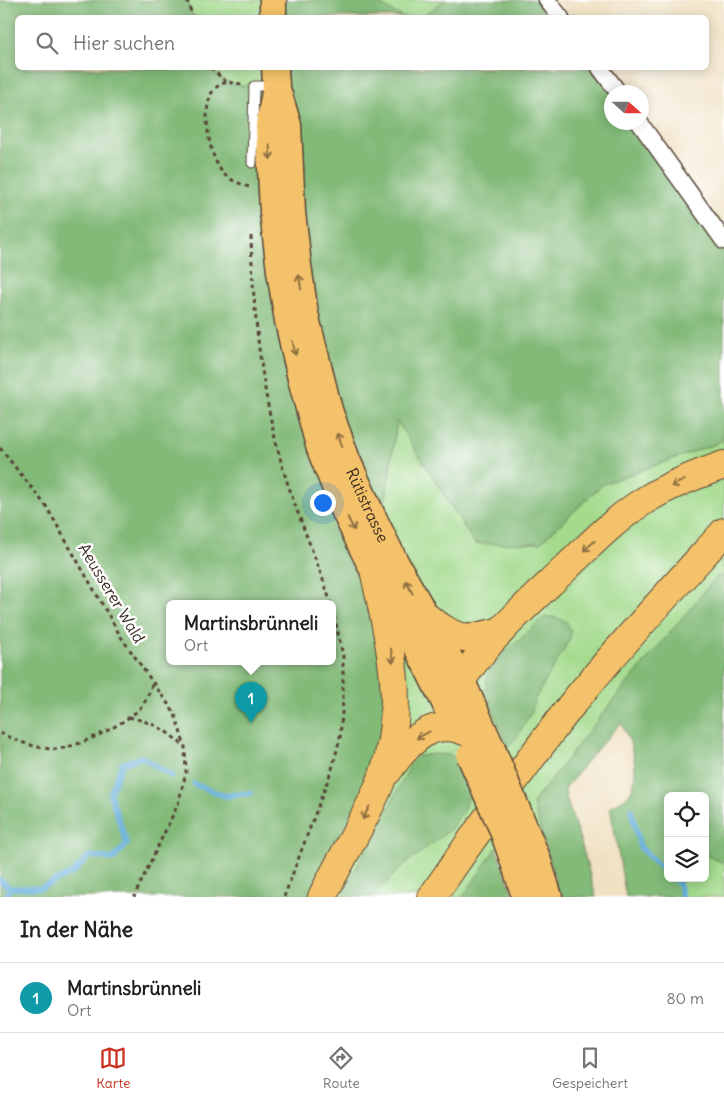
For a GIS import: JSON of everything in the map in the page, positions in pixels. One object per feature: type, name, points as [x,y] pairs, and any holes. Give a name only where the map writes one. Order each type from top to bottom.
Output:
[{"type":"highway","points":[[381,780],[401,753],[422,734],[434,729],[448,727],[461,679],[501,631],[581,554],[632,508],[660,491],[695,475],[724,466]]},
{"type":"highway","points":[[432,897],[496,806],[573,704],[630,636],[724,532]]},
{"type":"highway","points":[[322,897],[371,804],[381,780],[394,726],[396,703],[389,637],[375,574]]},
{"type":"highway","points":[[425,616],[447,631],[462,638],[474,638],[501,631]]},
{"type":"highway","points":[[452,717],[474,735],[483,747]]},
{"type":"main road","points":[[273,0],[273,15]]},
{"type":"main road","name":"Rütistrasse","points":[[269,80],[270,155],[280,271],[288,321],[301,379],[320,448],[345,512],[375,574],[401,615],[452,717]]},
{"type":"main road","name":"Rütistrasse","points":[[269,80],[288,125],[292,212],[305,314],[329,410],[347,460],[370,511],[425,616],[461,679],[483,747],[502,828],[550,897]]},
{"type":"main road","name":"Rütistrasse","points":[[525,897],[527,864]]},
{"type":"street","points":[[549,1],[559,15]]},
{"type":"street","points":[[602,70],[613,85]]},
{"type":"street","points":[[645,130],[724,241]]},
{"type":"lane","points":[[252,163],[269,80]]},
{"type":"path","points":[[187,0],[192,15]]},
{"type":"path","points":[[212,70],[226,82]]},
{"type":"path","points":[[252,163],[251,188],[225,175],[214,158],[211,146],[208,114],[209,103],[214,89],[226,82],[269,80]]},
{"type":"path","points":[[251,229],[257,340],[267,402],[278,451],[292,498],[330,600]]},
{"type":"path","name":"Aeusserer Wald","points":[[0,448],[46,506],[121,637],[175,714],[185,747],[186,773],[178,804],[134,897]]},
{"type":"path","points":[[284,897],[332,768],[338,746],[343,701],[343,655],[336,624]]},
{"type":"path","points":[[0,733],[26,745],[53,749],[65,748],[89,740],[129,717],[144,702],[153,682]]},
{"type":"path","points":[[129,717],[167,731],[185,747]]},
{"type":"green space","points":[[0,0],[187,0],[192,15],[15,15],[15,70],[212,70],[223,80],[231,83],[276,86],[275,70],[601,70],[608,85],[604,85],[604,130],[644,130],[724,241],[724,439],[715,444],[603,484],[540,543],[475,544],[397,421],[375,574],[396,703],[322,897],[0,897]]},
{"type":"green space","points":[[187,0],[273,0],[273,15],[192,15]]},
{"type":"green space","points":[[273,0],[372,0],[398,15],[273,15]]},
{"type":"green space","points":[[372,0],[445,0],[424,15],[398,15]]},
{"type":"green space","points":[[445,0],[547,0],[559,15],[424,15]]},
{"type":"green space","points":[[212,70],[275,70],[276,86],[240,85],[223,80]]},
{"type":"green space","points":[[397,420],[540,543],[603,484],[715,444],[724,439],[724,578],[718,576],[611,703],[533,803],[544,842],[496,848],[463,897],[322,897],[375,574]]},
{"type":"green space","points":[[718,575],[724,578],[724,863],[709,857],[709,792],[664,792],[664,882],[681,882],[681,890],[684,897],[626,897],[610,807],[628,795],[634,781],[635,764],[633,755],[621,723],[591,756],[565,789],[596,897],[560,897],[533,803],[611,703]]},
{"type":"green space","points":[[544,617],[554,617],[566,621],[571,631],[570,639],[536,697],[532,711],[517,737],[508,747],[486,692],[487,679],[491,666]]},
{"type":"green space","points":[[434,754],[452,755],[460,764],[470,792],[463,811],[450,830],[405,864],[372,897],[341,897],[412,763],[419,756]]},
{"type":"green space","points":[[496,848],[514,897],[463,897]]},
{"type":"green space","points":[[709,857],[724,863],[724,897],[684,897],[681,890],[681,882],[709,882]]},
{"type":"waterway","points":[[0,880],[10,888],[41,888],[74,872],[89,856],[113,859],[127,844],[110,794],[122,764],[142,757],[172,776]]},
{"type":"waterway","points":[[194,784],[225,796],[251,793]]},
{"type":"waterway","points":[[631,809],[640,847],[664,871]]},
{"type":"waterway","points":[[677,882],[679,884],[682,897]]},
{"type":"waterway","points":[[6,897],[10,888]]},
{"type":"place","name":"Martinsbrünneli","points":[[251,723]]}]
